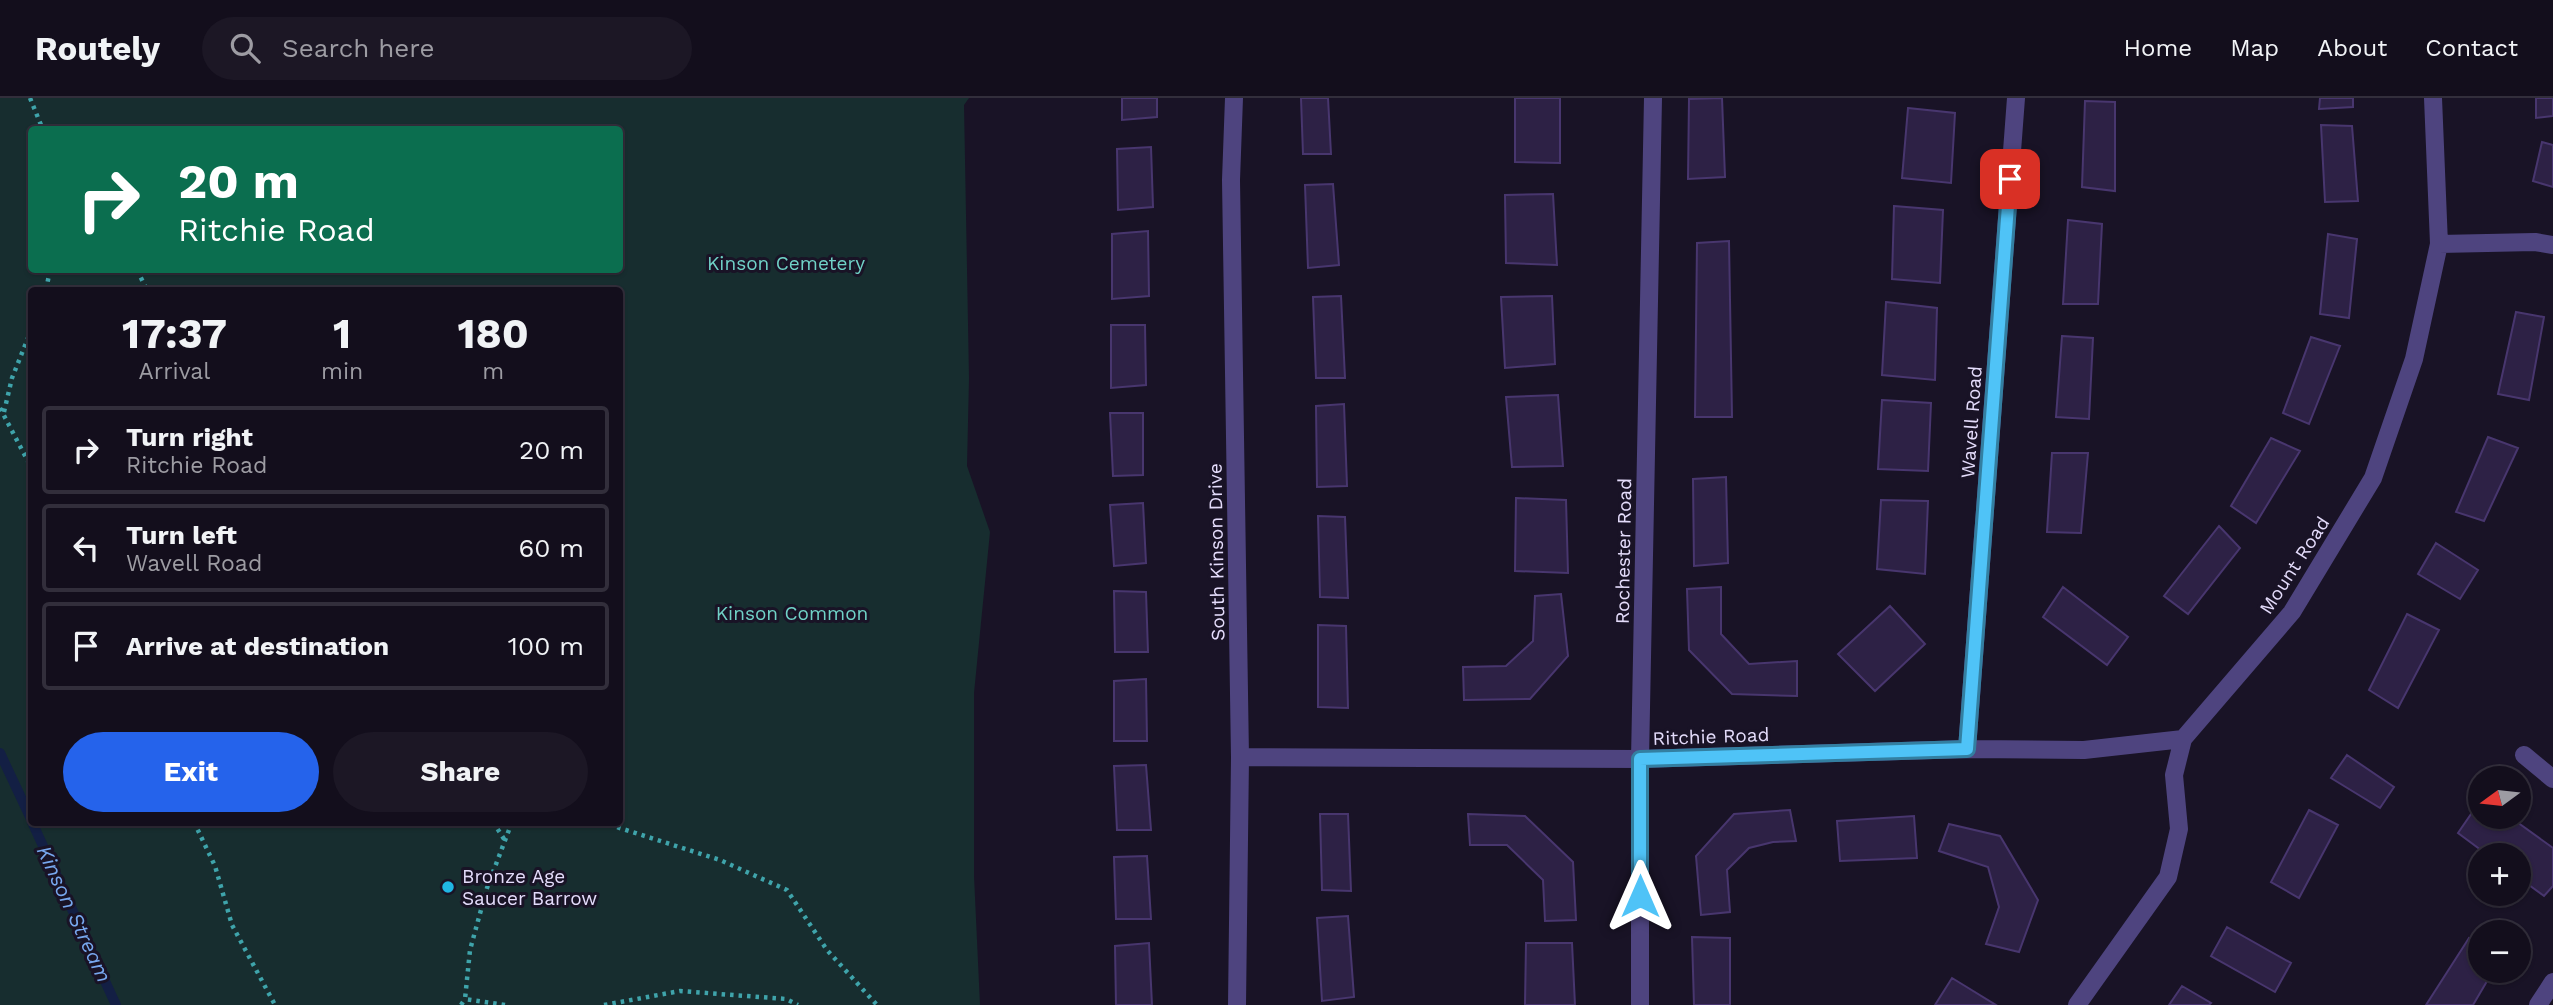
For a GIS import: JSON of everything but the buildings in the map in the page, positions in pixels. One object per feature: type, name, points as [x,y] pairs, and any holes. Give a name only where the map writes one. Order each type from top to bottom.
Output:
[{"type":"street","name":"South Kinson Drive","points":[[1234,98],[1231,180],[1240,757],[1237,1005]]},
{"type":"street","name":"Rochester Road","points":[[1640,1005],[1640,759],[1653,98]]},
{"type":"street","name":"Wavell Road","points":[[1967,749],[2016,98]]},
{"type":"street","name":"Mount Road","points":[[2077,1005],[2168,877],[2179,830],[2174,775],[2183,739],[2292,612],[2373,478],[2414,359],[2439,244],[2433,98]]},
{"type":"street","points":[[2439,244],[2553,245]]},
{"type":"street","name":"Ritchie Road","points":[[1240,757],[1640,759],[1967,749],[2084,750],[2183,739]]},
{"type":"street","points":[[2524,755],[2553,779]]},
{"type":"street","points":[[2538,1005],[2553,982]]},
{"type":"path","points":[[30,98],[41,126]]},
{"type":"path","points":[[28,338],[2,410],[28,461]]},
{"type":"path","points":[[196,826],[215,866],[232,925],[275,1005]]},
{"type":"path","points":[[496,826],[505,840]]},
{"type":"path","points":[[461,1005],[465,999],[470,950],[486,888],[510,826]]},
{"type":"path","points":[[614,826],[720,860],[788,890],[827,950],[877,1005]]},
{"type":"path","points":[[604,1005],[680,991],[786,999],[798,1005]]},
{"type":"path","points":[[465,999],[505,1005]]},
{"type":"green space","name":"Kinson Common","points":[[0,98],[969,98],[964,105],[969,378],[967,466],[990,532],[974,693],[974,876],[980,1005],[0,1005]]},
{"type":"waterway","name":"Kinson Stream","points":[[0,753],[28,812]]},
{"type":"waterway","name":"Kinson Stream","points":[[34,826],[116,1005]]},
{"type":"place","name":"Bronze Age Saucer Barrow","points":[[448,887]]},
{"type":"route","points":[[1640,896],[1640,759],[1967,749],[2010,179]]},
{"type":"park label","name":"Kinson Cemetery","points":[[786,263]]}]
